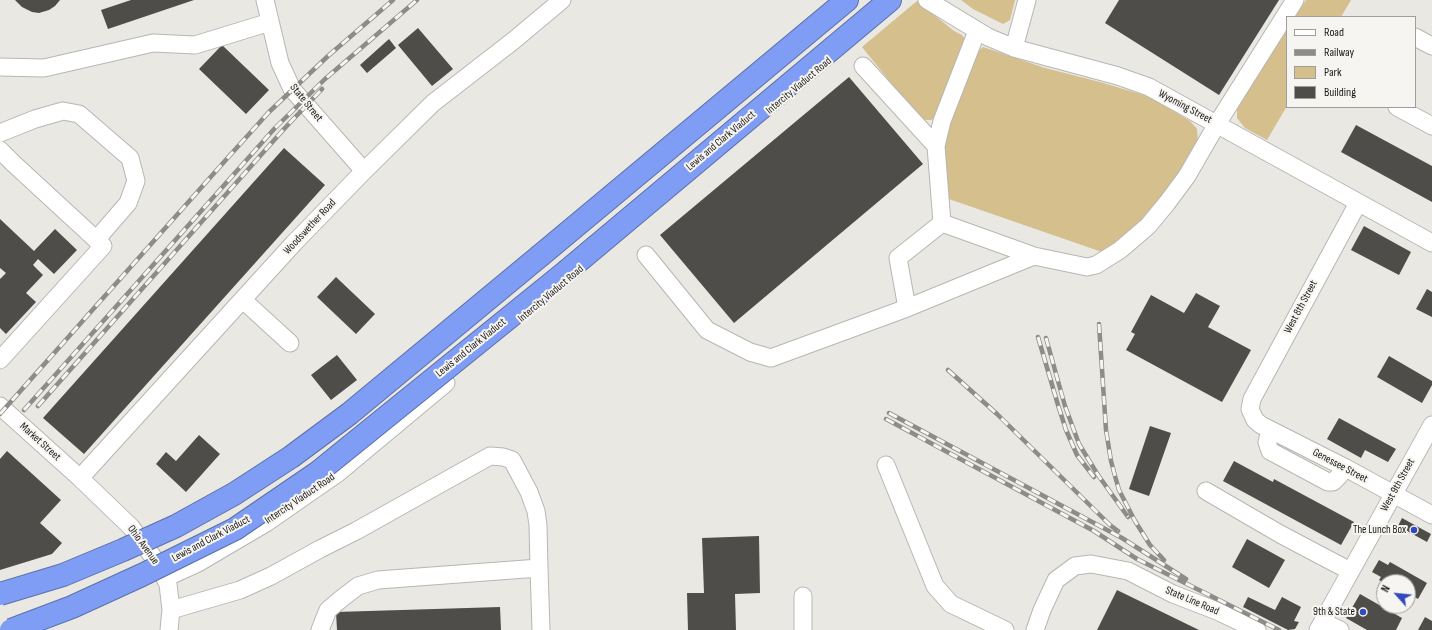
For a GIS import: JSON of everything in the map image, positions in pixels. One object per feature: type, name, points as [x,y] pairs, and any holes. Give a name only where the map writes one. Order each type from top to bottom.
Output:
[{"type":"highway","points":[[0,594],[63,575],[176,526],[234,494],[291,457],[349,414],[847,0]]},
{"type":"highway","name":"Lewis and Clark Viaduct","points":[[10,630],[79,604],[235,529],[317,473],[568,270],[890,0]]},
{"type":"street","name":"State Street","points":[[265,0],[280,63],[292,89],[364,171]]},
{"type":"street","name":"Woodswether Road","points":[[80,478],[294,243],[364,171],[433,103],[513,41],[562,0]]},
{"type":"street","name":"Intercity Viaduct Road","points":[[165,578],[198,563],[259,527],[338,473],[900,0]]},
{"type":"street","name":"Wyoming Street","points":[[927,0],[976,31],[1014,48],[1118,76],[1149,87],[1432,244]]},
{"type":"street","points":[[1014,48],[1027,0]]},
{"type":"street","points":[[942,224],[1034,256],[1087,268],[1096,265],[1120,250],[1148,226],[1187,176],[1217,124],[1295,0]]},
{"type":"street","points":[[0,67],[44,68],[153,43],[195,45],[270,22]]},
{"type":"street","points":[[942,224],[936,146],[942,121],[976,31]]},
{"type":"street","points":[[1416,38],[1432,46]]},
{"type":"street","points":[[864,66],[936,146]]},
{"type":"street","points":[[1399,108],[1432,126]]},
{"type":"street","points":[[0,133],[35,119],[62,111],[79,114],[130,158],[136,181],[128,203],[96,240]]},
{"type":"street","points":[[0,150],[103,246],[0,360]]},
{"type":"street","name":"West 8th Street","points":[[1252,413],[1250,410],[1252,398],[1358,203]]},
{"type":"street","points":[[907,308],[898,258],[942,224]]},
{"type":"street","points":[[646,255],[707,330],[750,352],[771,358],[907,308],[1034,256]]},
{"type":"street","points":[[243,300],[290,343]]},
{"type":"street","name":"Market Street","points":[[0,406],[80,478]]},
{"type":"street","name":"Genessee Street","points":[[1252,413],[1255,420],[1270,430],[1344,467],[1432,516]]},
{"type":"street","name":"West 9th Street","points":[[1320,626],[1432,425]]},
{"type":"street","points":[[171,610],[240,590],[271,576],[356,531],[490,456],[503,457],[512,460],[529,492],[536,511],[540,568],[541,630]]},
{"type":"street","points":[[886,466],[935,586],[951,604],[1005,630]]},
{"type":"street","name":"Ohio Avenue","points":[[80,478],[131,527],[156,561],[168,584],[171,610],[169,630]]},
{"type":"street","points":[[1206,491],[1350,571]]},
{"type":"street","name":"State Line Road","points":[[1035,630],[1042,610],[1056,580],[1075,566],[1091,564],[1128,571],[1173,594],[1216,611],[1257,630]]},
{"type":"street","points":[[320,630],[328,610],[358,586],[378,580],[540,568]]},
{"type":"street","points":[[803,596],[803,630]]},
{"type":"street","points":[[1320,626],[1340,630]]},
{"type":"green space","points":[[961,0],[1015,0],[1010,20],[1003,24],[973,9]]},
{"type":"green space","points":[[1306,0],[1351,0],[1342,16],[1296,16]]},
{"type":"green space","points":[[917,1],[954,31],[962,35],[965,39],[935,118],[931,120],[924,120],[916,114],[862,47]]},
{"type":"green space","points":[[1286,31],[1286,108],[1267,140],[1245,128],[1237,118],[1237,105],[1261,71]]},
{"type":"green space","points":[[983,47],[1045,68],[1150,97],[1190,121],[1197,129],[1198,141],[1178,177],[1136,228],[1118,242],[1102,252],[946,198],[944,140],[977,52]]},
{"type":"building","points":[[15,0],[60,0],[49,10],[39,13],[32,12],[22,7]]},
{"type":"building","points":[[131,0],[194,0],[108,29],[101,10]]},
{"type":"building","points":[[1119,0],[1279,0],[1219,95],[1105,23]]},
{"type":"building","points":[[418,28],[453,69],[432,86],[398,45]]},
{"type":"building","points":[[389,39],[396,48],[367,73],[360,65]]},
{"type":"building","points":[[222,45],[269,90],[246,114],[199,69]]},
{"type":"building","points":[[849,77],[923,164],[734,323],[660,235]]},
{"type":"building","points":[[1356,125],[1432,166],[1432,202],[1341,152]]},
{"type":"building","points":[[284,148],[325,185],[84,454],[43,418]]},
{"type":"building","points":[[0,219],[34,251],[55,229],[77,250],[54,274],[38,259],[33,265],[43,275],[26,293],[36,302],[6,334],[0,328],[0,279],[6,273],[0,268]]},
{"type":"building","points":[[1364,226],[1411,252],[1399,275],[1351,250]]},
{"type":"building","points":[[336,277],[375,314],[356,334],[317,297]]},
{"type":"building","points":[[1427,289],[1432,292],[1432,317],[1416,309]]},
{"type":"building","points":[[1196,293],[1220,306],[1208,327],[1251,350],[1222,402],[1126,350],[1135,334],[1131,332],[1151,295],[1184,313]]},
{"type":"building","points":[[337,355],[357,380],[331,400],[311,375]]},
{"type":"building","points":[[1389,356],[1432,381],[1432,385],[1422,403],[1377,377]]},
{"type":"building","points":[[1339,418],[1396,449],[1388,462],[1365,450],[1361,458],[1327,439]]},
{"type":"building","points":[[1150,426],[1171,433],[1149,496],[1129,489]]},
{"type":"building","points":[[199,435],[220,454],[186,492],[156,464],[166,452],[176,461]]},
{"type":"building","points":[[7,451],[61,500],[40,523],[62,543],[52,554],[0,570],[0,459]]},
{"type":"building","points":[[1234,461],[1273,482],[1274,479],[1354,522],[1341,545],[1223,481]]},
{"type":"building","name":"The Lunch Box","points":[[1402,518],[1431,534],[1427,542],[1398,526]]},
{"type":"building","points":[[759,536],[760,593],[735,594],[736,630],[688,630],[687,593],[704,593],[702,538]]},
{"type":"building","points":[[1247,539],[1285,560],[1269,588],[1232,567]]},
{"type":"building","points":[[1379,560],[1388,565],[1390,562],[1411,574],[1376,574],[1372,572]]},
{"type":"building","points":[[1416,577],[1427,583],[1418,599],[1416,598]]},
{"type":"building","points":[[1117,590],[1199,630],[1097,630]]},
{"type":"building","points":[[1360,594],[1376,603],[1376,614],[1395,614],[1402,618],[1396,630],[1367,630],[1346,618]]},
{"type":"building","points":[[1248,597],[1275,610],[1282,597],[1301,607],[1294,621],[1299,622],[1295,629],[1288,630],[1243,607]]},
{"type":"building","points":[[500,607],[501,630],[337,630],[336,612]]},
{"type":"building","points":[[1425,617],[1432,621],[1432,630],[1418,630]]},
{"type":"railway","points":[[0,414],[269,112],[328,56],[393,0]]},
{"type":"railway","points":[[24,410],[275,128],[325,79],[417,0]]},
{"type":"railway","points":[[38,406],[284,129],[322,89]]},
{"type":"railway","points":[[1099,324],[1106,430],[1115,476],[1119,490],[1135,521],[1150,545],[1164,560]]},
{"type":"railway","points":[[1038,337],[1066,430],[1077,455],[1094,477]]},
{"type":"railway","points":[[1046,338],[1065,406],[1079,444],[1098,475],[1128,517]]},
{"type":"railway","points":[[948,370],[997,414],[1110,525],[1118,531]]},
{"type":"railway","points":[[889,413],[1122,538],[1186,579]]},
{"type":"railway","points":[[886,419],[1094,531],[1137,559],[1279,630]]},
{"type":"place","name":"The Lunch Box","points":[[1414,530]]},
{"type":"place","name":"9th & State","points":[[1363,612]]}]
